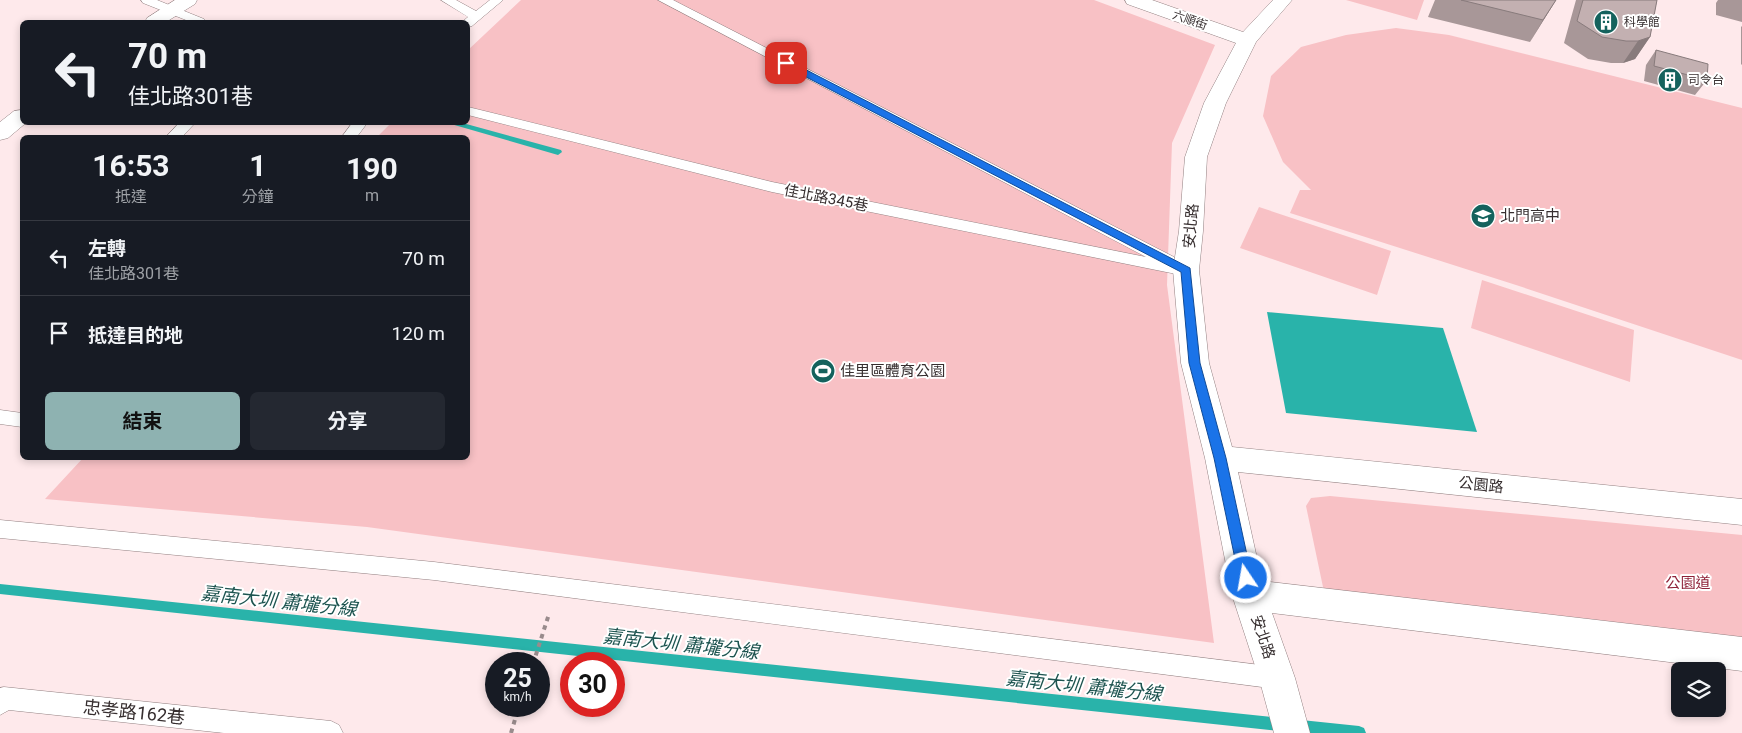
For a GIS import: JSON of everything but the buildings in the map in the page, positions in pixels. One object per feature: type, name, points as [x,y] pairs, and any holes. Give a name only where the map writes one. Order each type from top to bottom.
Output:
[{"type":"street","points":[[157,20],[188,0]]},
{"type":"street","name":"六順街","points":[[1134,0],[1247,40]]},
{"type":"street","name":"安北路","points":[[1283,0],[1247,40],[1215,103],[1196,157],[1186,270],[1195,363],[1220,458],[1249,595],[1277,678],[1292,733]]},
{"type":"street","points":[[0,134],[20,118]]},
{"type":"street","name":"公園路","points":[[1220,458],[1742,512]]},
{"type":"street","points":[[1249,595],[1742,654]]},
{"type":"lane","points":[[147,0],[195,20]]},
{"type":"lane","points":[[447,0],[472,20],[497,0]]},
{"type":"lane","points":[[664,0],[1186,270]]},
{"type":"lane","name":"佳北路345巷","points":[[470,112],[772,187],[1186,270]]},
{"type":"lane","points":[[175,135],[186,125]]},
{"type":"lane","points":[[350,135],[359,125]]},
{"type":"lane","points":[[0,418],[20,420]]},
{"type":"lane","points":[[0,529],[434,571],[1277,678]]},
{"type":"lane","name":"忠孝路162巷","points":[[2,700],[331,733]]},
{"type":"path","points":[[537,652],[549,616]]},
{"type":"path","points":[[511,733],[516,717]]},
{"type":"green space","name":"佳里區體育公園","points":[[521,0],[1094,0],[1215,45],[1172,143],[1167,285],[1214,643],[367,527],[45,499],[81,460],[470,460],[470,135],[379,135],[389,125],[470,125],[470,48]]},
{"type":"green space","points":[[1346,0],[1424,0],[1417,20]]},
{"type":"green space","points":[[1396,28],[1449,35],[1742,108],[1742,360],[1290,213],[1300,190],[1311,190],[1283,162],[1263,116],[1271,76],[1301,47],[1346,35]]},
{"type":"green space","points":[[1259,207],[1391,251],[1377,295],[1240,248]]},
{"type":"green space","points":[[1482,280],[1634,330],[1630,382],[1471,328]]},
{"type":"green space","name":"公園道","points":[[1330,496],[1742,535],[1742,641],[1331,597],[1323,587],[1306,506],[1311,498]]},
{"type":"water","points":[[1267,312],[1443,328],[1477,432],[1286,413]]},
{"type":"waterway","points":[[459,125],[558,152]]},
{"type":"waterway","name":"嘉南大圳 蕭壠分線","points":[[0,589],[1359,733]]},
{"type":"place","name":"科學館","points":[[1606,22]]},
{"type":"place","name":"司令台","points":[[1670,80]]},
{"type":"place","name":"北門高中","points":[[1483,216]]},
{"type":"place","name":"佳里區體育公園","points":[[823,371]]},
{"type":"route","points":[[786,63],[1186,270],[1195,363],[1220,458],[1246,578]]}]
